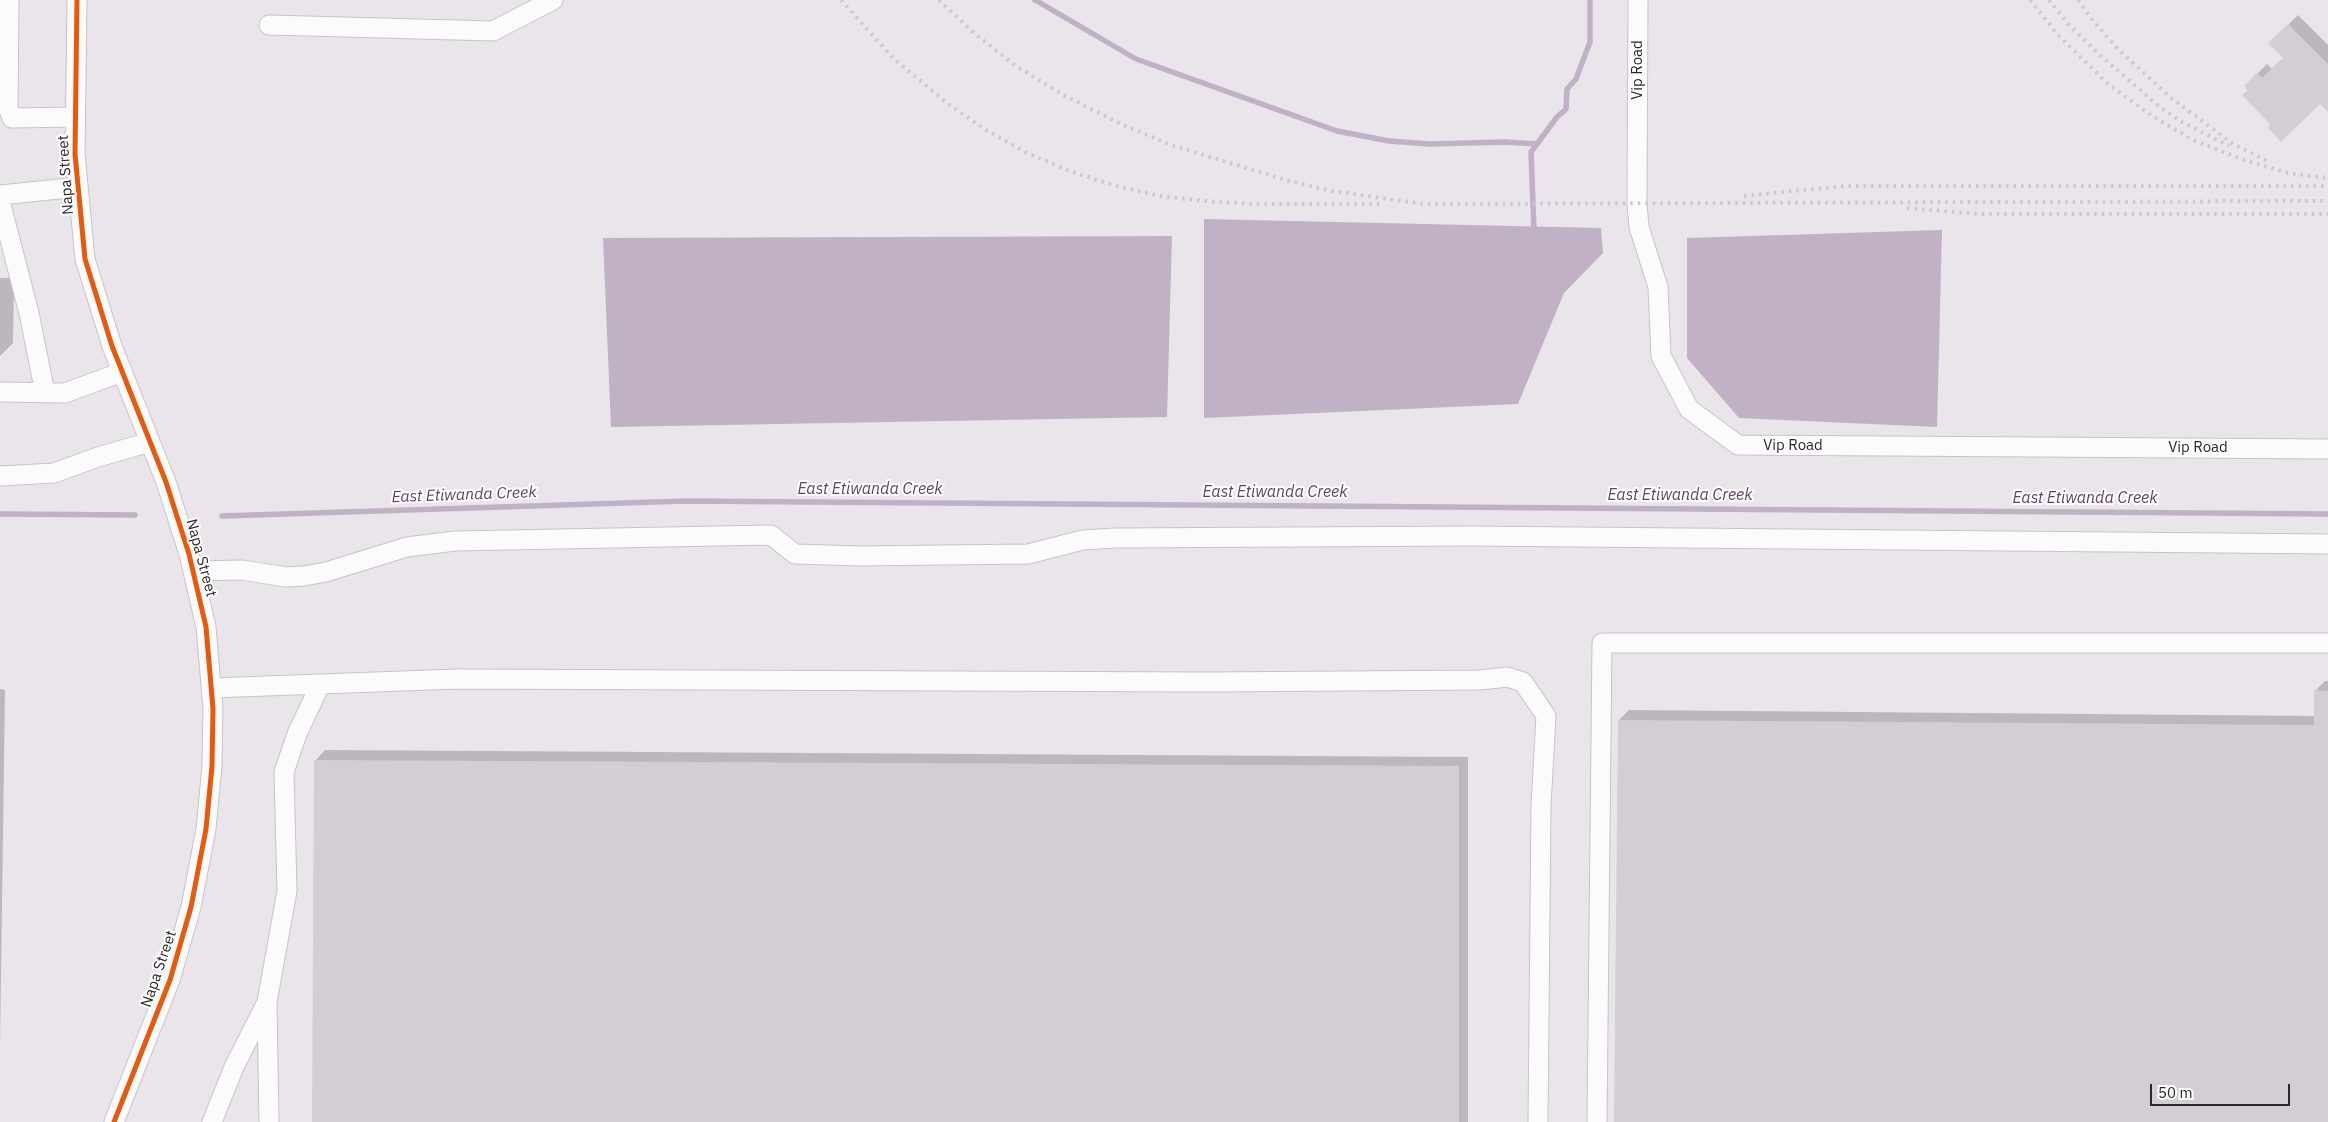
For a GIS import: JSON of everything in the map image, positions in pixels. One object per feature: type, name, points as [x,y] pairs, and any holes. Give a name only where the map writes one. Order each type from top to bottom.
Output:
[{"type":"street","points":[[10,0],[8,108],[6,118],[75,117]]},
{"type":"street","name":"Napa Street","points":[[77,0],[75,154],[85,259],[112,346],[166,482],[191,562],[206,626],[212,688],[212,766],[206,829],[192,907],[170,980],[114,1122]]},
{"type":"street","points":[[269,25],[493,31],[552,0]]},
{"type":"street","name":"Vip Road","points":[[1638,0],[1637,203],[1639,227],[1658,287],[1661,356],[1689,409],[1738,445],[2328,449]]},
{"type":"street","points":[[0,195],[78,187]]},
{"type":"street","points":[[0,201],[29,313],[45,393]]},
{"type":"street","points":[[0,392],[65,393],[122,372]]},
{"type":"street","points":[[0,476],[54,473],[98,457],[150,442]]},
{"type":"street","points":[[191,562],[286,577],[326,572],[407,547],[455,541],[761,535],[771,535],[795,554],[859,556],[1028,554],[1083,540],[1115,538],[1470,536],[2328,544]]},
{"type":"street","points":[[1597,1122],[1602,642],[2328,642]]},
{"type":"street","points":[[212,688],[457,679],[1208,682],[1480,680],[1507,677],[1523,682],[1546,716],[1541,806],[1538,1122]]},
{"type":"street","points":[[269,1122],[267,1002],[287,891],[284,772],[297,734],[320,685]]},
{"type":"street","points":[[212,1122],[234,1066],[267,1002]]},
{"type":"shaded area","points":[[1204,219],[1601,228],[1603,253],[1564,293],[1518,404],[1204,418]]},
{"type":"shaded area","points":[[1942,230],[1937,427],[1739,418],[1687,358],[1687,238]]},
{"type":"shaded area","points":[[1172,236],[1167,417],[611,427],[603,238]]},
{"type":"building","points":[[2288,24],[2328,64],[2328,112],[2320,104],[2281,142],[2268,128],[2270,124],[2242,95],[2248,90],[2244,86],[2257,73],[2262,78],[2283,58],[2268,43]]},
{"type":"building","points":[[2314,690],[2328,691],[2328,1122],[1614,1122],[1618,720],[2314,725]]},
{"type":"building","points":[[314,760],[1459,766],[1459,1122],[312,1122]]},
{"type":"waterway","points":[[1035,0],[1136,59],[1337,131],[1389,141],[1430,144],[1505,142],[1537,144]]},
{"type":"waterway","points":[[1534,231],[1531,152],[1557,117],[1566,109],[1567,89],[1576,79],[1590,42],[1590,0]]},
{"type":"waterway","name":"East Etiwanda Creek","points":[[222,516],[686,501],[2328,514]]},
{"type":"waterway","name":"East Etiwanda Creek","points":[[0,514],[135,515]]},
{"type":"railway","points":[[841,0],[893,58],[947,103],[986,130],[1027,153],[1070,171],[1113,185],[1160,196],[1206,201],[1252,204],[1382,204]]},
{"type":"railway","points":[[939,0],[974,33],[1016,66],[1065,96],[1123,125],[1174,146],[1289,181],[1332,191],[1424,204],[2328,201]]},
{"type":"railway","points":[[2030,0],[2059,36],[2107,83],[2152,116],[2193,140],[2244,160],[2288,173],[2328,178]]},
{"type":"railway","points":[[2049,0],[2068,24],[2101,56],[2161,108],[2182,122],[2229,146]]},
{"type":"railway","points":[[2078,0],[2093,21],[2119,50],[2170,97],[2233,144],[2271,163]]},
{"type":"railway","points":[[1744,196],[1845,186],[2328,186]]},
{"type":"railway","points":[[1907,208],[1978,214],[2328,214]]},
{"type":"cycle path","points":[[77,0],[75,154],[85,259],[112,346],[166,482],[189,554],[206,627],[213,709],[212,766],[206,829],[191,907],[170,980],[114,1122]]}]
